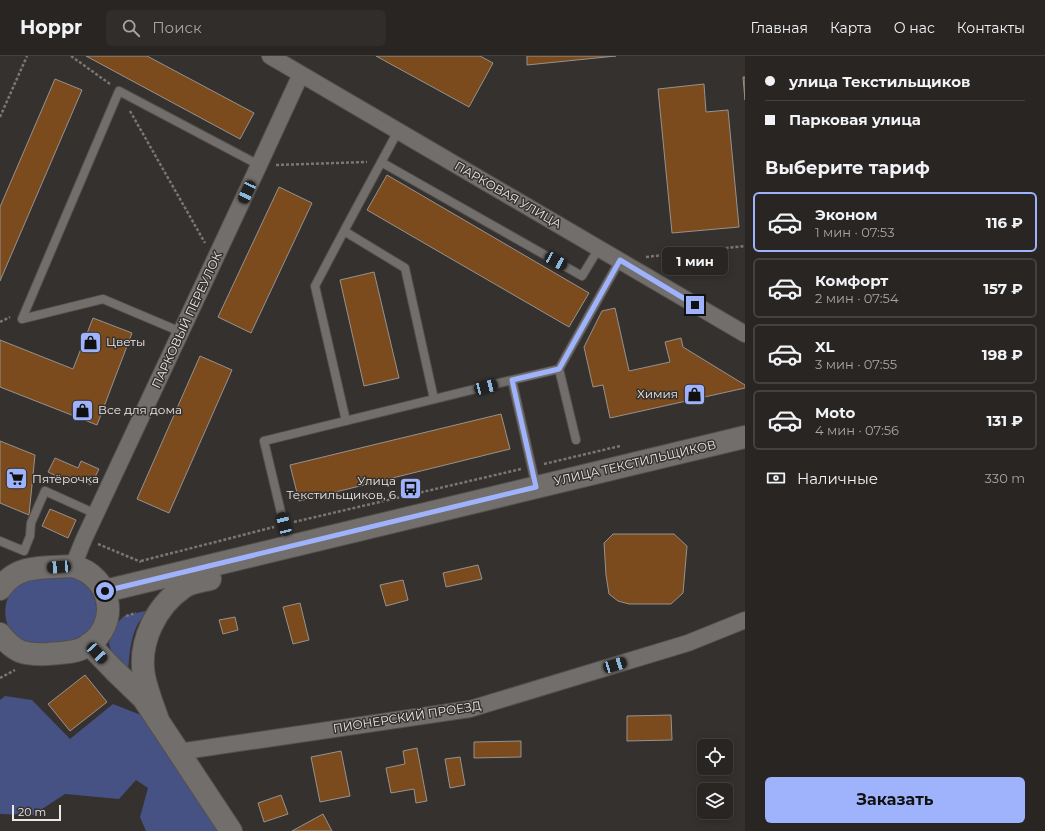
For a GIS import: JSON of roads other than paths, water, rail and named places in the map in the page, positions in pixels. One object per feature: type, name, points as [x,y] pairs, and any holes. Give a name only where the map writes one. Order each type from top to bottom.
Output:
[{"type":"main road","name":"УЛИЦА ТЕКСТИЛЬЩИКОВ","points":[[105,591],[289,547],[534,477],[745,437]]},
{"type":"main road","points":[[158,720],[144,676],[143,657],[146,641],[156,616],[165,603],[185,586],[247,567],[262,553]]},
{"type":"main road","points":[[0,589],[13,575],[22,570],[73,566],[81,568],[96,579],[105,591],[108,604],[108,614],[102,631],[89,644],[78,649],[35,655],[25,654],[3,643]]},
{"type":"main road","points":[[89,644],[143,698],[231,831]]},
{"type":"street","name":"ПАРКОВАЯ УЛИЦА","points":[[270,56],[745,334]]},
{"type":"street","name":"ПАРКОВЫЙ ПЕРЕУЛОК","points":[[73,566],[301,74]]},
{"type":"street","name":"ПИОНЕРСКИЙ ПРОЕЗД","points":[[178,752],[470,709],[688,643],[745,620]]},
{"type":"lane","points":[[181,332],[103,299],[22,319],[119,91],[259,165]]},
{"type":"lane","points":[[346,421],[315,286],[398,131]]},
{"type":"lane","points":[[381,162],[582,276],[599,248]]},
{"type":"lane","points":[[344,231],[405,268],[434,399]]},
{"type":"lane","points":[[576,440],[559,369],[620,260]]},
{"type":"lane","points":[[289,547],[264,440],[559,369]]},
{"type":"lane","points":[[512,380],[534,477]]},
{"type":"lane","points":[[0,541],[24,551],[30,536],[31,523],[45,491],[96,514]]},
{"type":"place","name":"Цветы","points":[[91,342]]},
{"type":"place","name":"Химия","points":[[694,394]]},
{"type":"place","name":"Все для дома","points":[[83,410]]},
{"type":"place","name":"Пятёрочка","points":[[16,479]]},
{"type":"place","name":"Улица Текстильщиков, 6","points":[[411,488]]}]
